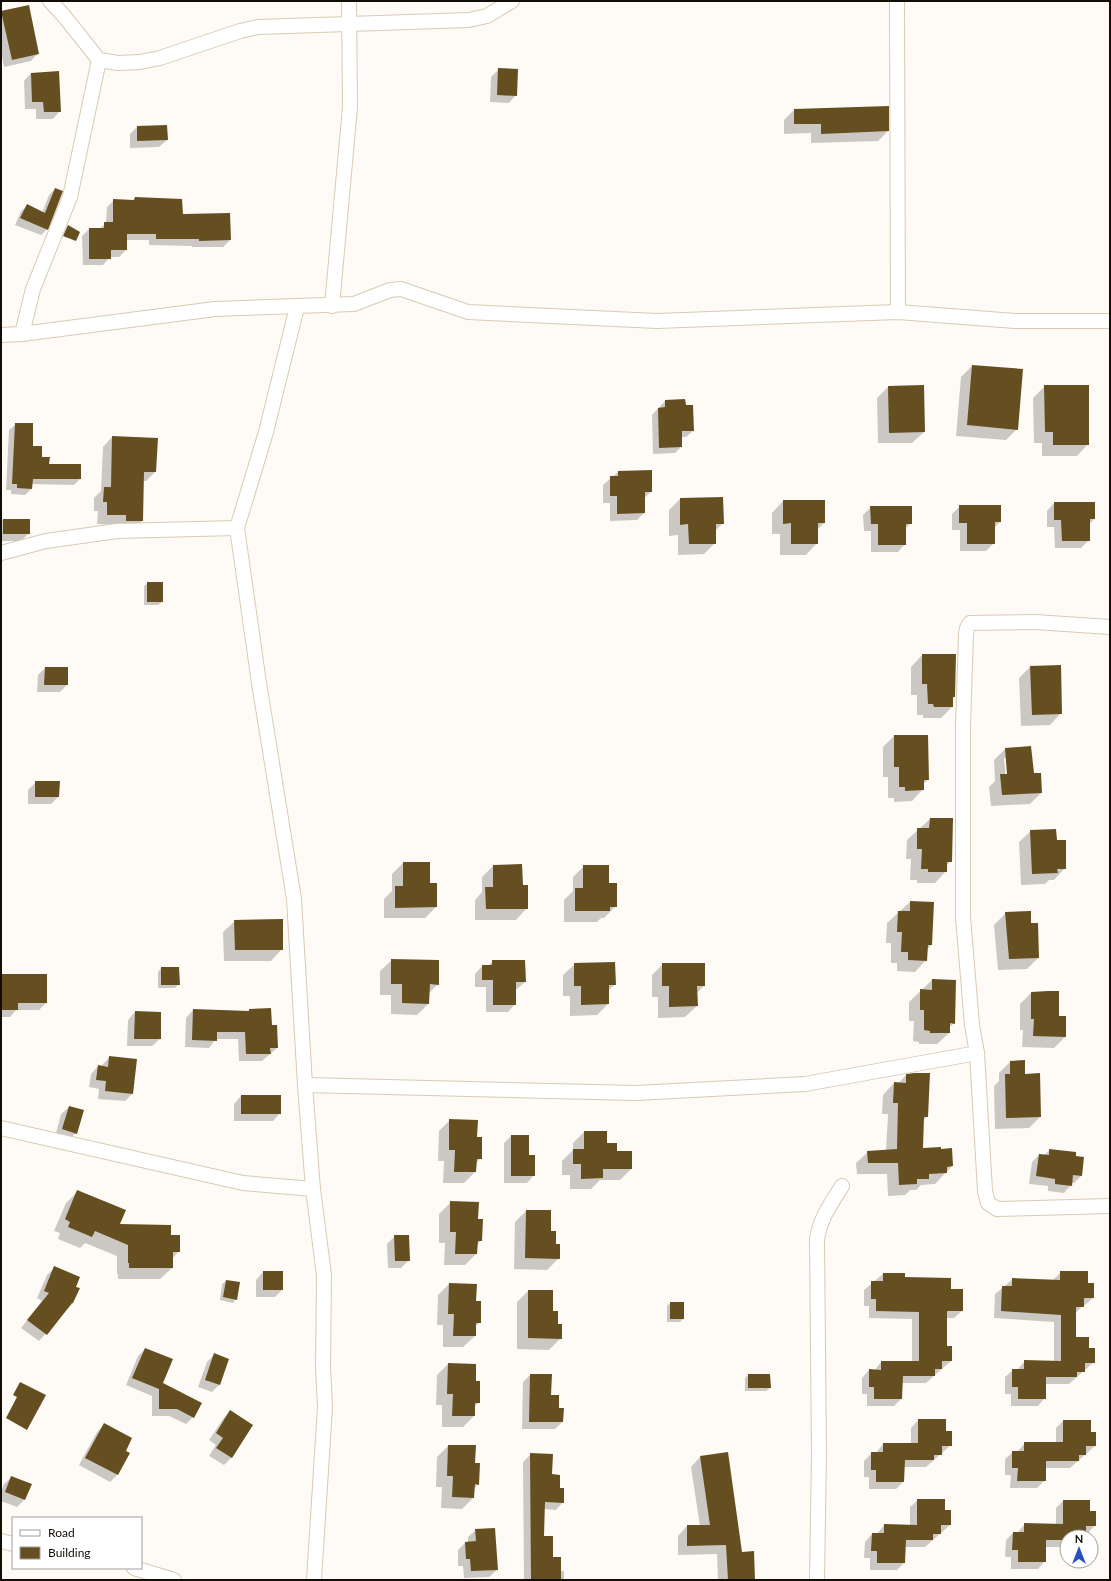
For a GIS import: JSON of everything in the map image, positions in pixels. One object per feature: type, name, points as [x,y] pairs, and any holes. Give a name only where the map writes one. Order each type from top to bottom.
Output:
[{"type":"street","points":[[50,1],[99,60],[118,62],[140,62],[160,58],[240,31],[258,27],[468,20],[487,16],[512,1]]},
{"type":"street","points":[[332,306],[350,107],[349,1]]},
{"type":"street","points":[[897,1],[898,312]]},
{"type":"street","points":[[22,334],[33,289],[70,198],[99,60]]},
{"type":"street","points":[[1,335],[22,334],[215,309],[332,306],[354,304],[390,290],[401,289],[468,312],[657,321],[898,312],[1015,321],[1110,321]]},
{"type":"street","points":[[297,307],[266,432],[237,528],[294,899],[313,1189],[324,1275],[324,1407],[314,1580]]},
{"type":"street","points":[[1,552],[46,540],[117,532],[237,528]]},
{"type":"street","points":[[1110,627],[1035,622],[970,622],[967,628],[963,726],[963,917],[972,1025],[977,1053],[985,1191],[988,1203],[997,1209],[1110,1206]]},
{"type":"street","points":[[305,1085],[636,1093],[805,1084],[977,1053]]},
{"type":"street","points":[[1,1128],[222,1179],[243,1183],[313,1189]]},
{"type":"street","points":[[817,1580],[819,1454],[817,1239],[819,1225],[842,1186]]},
{"type":"street","points":[[1,1541],[12,1544]]},
{"type":"street","points":[[137,1569],[174,1580]]},
{"type":"building","points":[[29,5],[39,54],[12,60],[1,11]]},
{"type":"building","points":[[498,68],[518,69],[517,96],[497,95]]},
{"type":"building","points":[[59,71],[61,112],[44,112],[43,102],[32,102],[31,73]]},
{"type":"building","points":[[889,106],[889,131],[821,134],[821,124],[794,124],[794,109]]},
{"type":"building","points":[[167,125],[168,140],[137,141],[137,126]]},
{"type":"building","points":[[55,188],[63,191],[48,230],[20,218],[27,204],[45,213]]},
{"type":"building","points":[[135,197],[182,199],[183,214],[230,213],[231,240],[199,241],[199,239],[156,239],[156,234],[127,234],[127,250],[111,250],[111,259],[89,259],[89,228],[104,228],[104,222],[113,222],[113,199],[134,200]]},
{"type":"building","points":[[68,225],[80,232],[76,241],[63,236]]},
{"type":"building","points":[[972,365],[1023,369],[1018,430],[967,425]]},
{"type":"building","points":[[924,385],[925,432],[889,433],[888,386]]},
{"type":"building","points":[[1044,385],[1089,385],[1089,445],[1053,445],[1053,432],[1045,432]]},
{"type":"building","points":[[685,399],[686,405],[693,405],[694,431],[682,431],[682,447],[659,448],[658,408],[665,407],[665,400]]},
{"type":"building","points":[[15,423],[33,423],[33,446],[42,446],[42,457],[50,457],[49,464],[81,464],[81,479],[33,479],[32,489],[17,488],[17,484],[12,484]]},
{"type":"building","points":[[112,436],[158,438],[156,472],[144,472],[143,521],[126,521],[126,515],[107,515],[107,502],[103,502],[104,487],[111,487]]},
{"type":"building","points":[[652,470],[652,492],[645,492],[645,513],[617,514],[617,496],[610,496],[610,476],[618,476],[618,471]]},
{"type":"building","points":[[723,497],[724,524],[716,524],[716,544],[689,544],[688,524],[680,525],[680,498]]},
{"type":"building","points":[[783,500],[825,500],[825,523],[818,523],[818,544],[791,544],[791,523],[783,524]]},
{"type":"building","points":[[1054,502],[1095,502],[1095,519],[1090,519],[1090,541],[1062,541],[1061,520],[1054,520]]},
{"type":"building","points":[[959,505],[1001,505],[1001,522],[995,522],[995,544],[967,544],[967,523],[959,523]]},
{"type":"building","points":[[870,506],[912,506],[912,524],[906,524],[906,545],[878,545],[878,524],[871,524]]},
{"type":"building","points":[[3,519],[30,519],[30,534],[3,534]]},
{"type":"building","points":[[147,582],[163,582],[163,602],[147,602]]},
{"type":"building","points":[[922,654],[956,654],[955,697],[953,697],[953,707],[934,707],[933,704],[928,704],[927,684],[922,684]]},
{"type":"building","points":[[1061,665],[1062,714],[1032,715],[1030,666]]},
{"type":"building","points":[[45,667],[68,667],[68,685],[44,685]]},
{"type":"building","points":[[894,735],[928,735],[929,780],[924,780],[924,790],[905,791],[905,787],[899,787],[899,767],[894,767]]},
{"type":"building","points":[[1031,746],[1034,773],[1041,773],[1042,793],[1002,795],[1000,774],[1007,774],[1005,748]]},
{"type":"building","points":[[35,781],[60,781],[59,797],[35,797]]},
{"type":"building","points":[[930,818],[953,818],[952,862],[947,862],[947,872],[928,872],[928,869],[921,869],[922,849],[917,849],[917,828],[929,828]]},
{"type":"building","points":[[1056,829],[1057,840],[1066,840],[1066,869],[1057,869],[1058,873],[1032,874],[1030,830]]},
{"type":"building","points":[[403,862],[430,862],[430,883],[437,883],[437,907],[395,908],[395,886],[403,886]]},
{"type":"building","points":[[522,864],[523,885],[528,885],[528,909],[486,909],[485,887],[493,887],[493,865]]},
{"type":"building","points":[[583,865],[609,865],[609,883],[617,883],[617,907],[610,907],[610,911],[575,911],[575,888],[583,888]]},
{"type":"building","points":[[910,901],[934,902],[932,945],[928,945],[927,961],[908,960],[908,952],[901,952],[902,932],[897,932],[898,911],[910,911]]},
{"type":"building","points":[[1031,911],[1031,923],[1038,923],[1039,958],[1009,959],[1005,912]]},
{"type":"building","points":[[283,919],[283,950],[235,950],[234,920]]},
{"type":"building","points":[[391,959],[439,960],[439,985],[430,984],[429,1004],[402,1003],[402,984],[391,984]]},
{"type":"building","points":[[492,960],[525,960],[526,982],[516,982],[516,1005],[493,1005],[493,980],[482,980],[482,965],[492,965]]},
{"type":"building","points":[[615,962],[616,985],[609,985],[609,1004],[581,1005],[581,986],[574,986],[574,963]]},
{"type":"building","points":[[662,963],[705,963],[705,986],[697,986],[698,1006],[669,1007],[669,986],[662,986]]},
{"type":"building","points":[[161,967],[179,967],[180,985],[161,985]]},
{"type":"building","points":[[1,974],[47,974],[47,1003],[18,1003],[18,1010],[1,1010]]},
{"type":"building","points":[[932,979],[956,980],[955,1024],[950,1023],[950,1033],[930,1033],[930,1031],[924,1030],[924,1010],[920,1010],[920,989],[932,990]]},
{"type":"building","points":[[1059,991],[1059,1016],[1066,1016],[1066,1037],[1033,1036],[1034,1019],[1031,1019],[1031,992]]},
{"type":"building","points":[[271,1008],[272,1025],[277,1025],[278,1048],[270,1048],[271,1054],[246,1054],[245,1032],[217,1032],[217,1041],[192,1040],[193,1009],[249,1011],[249,1009]]},
{"type":"building","points":[[135,1011],[161,1012],[161,1039],[134,1039]]},
{"type":"building","points":[[109,1056],[137,1059],[133,1094],[105,1091],[106,1081],[96,1080],[98,1065],[108,1067]]},
{"type":"building","points":[[1025,1060],[1025,1074],[1040,1073],[1041,1117],[1006,1118],[1005,1074],[1010,1074],[1010,1061]]},
{"type":"building","points":[[930,1073],[928,1117],[924,1117],[923,1148],[952,1148],[953,1166],[947,1167],[947,1173],[929,1174],[929,1179],[917,1179],[917,1184],[899,1185],[898,1163],[868,1163],[867,1151],[897,1149],[898,1103],[893,1103],[894,1082],[906,1083],[906,1074]]},
{"type":"building","points":[[241,1095],[281,1095],[281,1114],[241,1114]]},
{"type":"building","points":[[69,1106],[84,1110],[77,1134],[62,1129]]},
{"type":"building","points":[[449,1119],[478,1120],[477,1137],[482,1137],[482,1159],[477,1159],[476,1172],[454,1172],[455,1150],[449,1150]]},
{"type":"building","points":[[584,1131],[607,1131],[607,1143],[617,1143],[617,1151],[632,1151],[632,1169],[603,1169],[603,1178],[581,1179],[581,1164],[573,1164],[573,1149],[584,1149]]},
{"type":"building","points":[[511,1135],[529,1135],[529,1155],[535,1155],[535,1176],[511,1176]]},
{"type":"building","points":[[1049,1149],[1076,1152],[1076,1156],[1084,1157],[1082,1176],[1073,1175],[1072,1186],[1055,1184],[1055,1179],[1036,1176],[1039,1154],[1049,1155]]},
{"type":"building","points":[[77,1190],[126,1210],[120,1224],[171,1225],[171,1235],[180,1235],[180,1252],[173,1252],[173,1268],[129,1268],[128,1245],[95,1231],[92,1237],[68,1227],[70,1222],[65,1219]]},
{"type":"building","points":[[450,1201],[479,1202],[478,1219],[483,1219],[482,1241],[478,1241],[477,1254],[455,1254],[456,1232],[450,1232]]},
{"type":"building","points":[[526,1210],[551,1210],[551,1231],[556,1231],[556,1244],[560,1244],[560,1259],[525,1258]]},
{"type":"building","points":[[394,1235],[409,1235],[410,1261],[395,1261]]},
{"type":"building","points":[[54,1266],[80,1277],[76,1287],[80,1288],[73,1303],[47,1335],[27,1320],[49,1293],[44,1291]]},
{"type":"building","points":[[263,1271],[283,1271],[283,1290],[263,1290]]},
{"type":"building","points":[[1060,1271],[1088,1271],[1088,1283],[1094,1283],[1094,1298],[1084,1298],[1084,1307],[1076,1307],[1076,1337],[1089,1337],[1089,1348],[1095,1348],[1095,1363],[1085,1363],[1085,1372],[1077,1372],[1077,1377],[1046,1377],[1046,1399],[1018,1399],[1018,1387],[1012,1387],[1012,1369],[1024,1369],[1024,1360],[1061,1361],[1061,1315],[1001,1311],[1002,1286],[1012,1286],[1012,1278],[1060,1280]]},
{"type":"building","points":[[883,1273],[905,1273],[905,1277],[951,1278],[951,1289],[963,1289],[963,1311],[947,1311],[947,1346],[952,1346],[952,1361],[942,1361],[942,1369],[935,1369],[935,1376],[903,1376],[902,1399],[874,1399],[874,1387],[869,1387],[869,1369],[881,1370],[881,1361],[919,1361],[919,1312],[876,1311],[876,1299],[871,1299],[871,1281],[883,1281]]},
{"type":"building","points":[[226,1280],[240,1282],[237,1300],[223,1297]]},
{"type":"building","points":[[449,1283],[477,1284],[476,1301],[481,1301],[481,1323],[476,1323],[476,1336],[453,1336],[454,1314],[448,1314]]},
{"type":"building","points":[[528,1290],[553,1290],[553,1311],[558,1311],[558,1324],[562,1324],[562,1339],[528,1338]]},
{"type":"building","points":[[670,1302],[684,1302],[684,1319],[670,1319]]},
{"type":"building","points":[[145,1348],[173,1359],[163,1383],[202,1403],[194,1418],[177,1409],[159,1409],[159,1389],[132,1378]]},
{"type":"building","points":[[214,1353],[229,1359],[220,1385],[205,1380]]},
{"type":"building","points":[[448,1363],[476,1364],[476,1381],[480,1381],[480,1403],[475,1403],[475,1416],[452,1416],[453,1394],[447,1394]]},
{"type":"building","points":[[530,1374],[552,1374],[551,1395],[559,1395],[559,1408],[564,1408],[563,1422],[529,1422]]},
{"type":"building","points":[[748,1374],[770,1374],[771,1388],[748,1388]]},
{"type":"building","points":[[20,1382],[46,1395],[27,1430],[6,1418],[17,1397],[13,1395]]},
{"type":"building","points":[[230,1410],[253,1425],[232,1458],[216,1448],[223,1438],[216,1433]]},
{"type":"building","points":[[918,1419],[946,1419],[946,1431],[952,1431],[952,1446],[942,1446],[942,1455],[934,1455],[934,1460],[905,1460],[904,1482],[876,1482],[876,1470],[871,1470],[871,1452],[883,1452],[883,1443],[918,1443]]},
{"type":"building","points":[[1063,1420],[1091,1420],[1091,1432],[1096,1432],[1096,1446],[1086,1446],[1086,1455],[1079,1455],[1079,1461],[1046,1461],[1046,1481],[1017,1481],[1018,1468],[1012,1468],[1012,1451],[1024,1451],[1024,1442],[1063,1442]]},
{"type":"building","points":[[104,1423],[132,1438],[126,1451],[130,1453],[118,1475],[85,1458]]},
{"type":"building","points":[[448,1445],[476,1445],[475,1463],[480,1463],[479,1485],[475,1484],[474,1498],[452,1497],[453,1476],[447,1476]]},
{"type":"building","points":[[728,1452],[742,1552],[754,1551],[755,1580],[728,1580],[726,1545],[687,1546],[687,1525],[710,1525],[700,1456]]},
{"type":"building","points":[[530,1453],[553,1454],[552,1474],[560,1475],[560,1488],[564,1488],[564,1503],[545,1502],[544,1536],[553,1536],[553,1557],[561,1557],[561,1580],[531,1580]]},
{"type":"building","points":[[11,1476],[32,1484],[25,1500],[5,1492]]},
{"type":"building","points":[[917,1499],[945,1499],[945,1510],[951,1510],[951,1525],[941,1525],[941,1534],[933,1534],[933,1540],[906,1540],[905,1563],[877,1563],[877,1551],[871,1551],[872,1533],[884,1533],[884,1524],[917,1525]]},
{"type":"building","points":[[1063,1500],[1090,1500],[1090,1511],[1096,1511],[1096,1526],[1086,1526],[1086,1529],[1059,1529],[1059,1540],[1046,1540],[1046,1562],[1018,1562],[1018,1550],[1012,1550],[1013,1532],[1024,1532],[1024,1523],[1063,1524]]},
{"type":"building","points":[[495,1528],[498,1570],[471,1571],[470,1559],[466,1559],[465,1542],[476,1541],[475,1529]]}]
